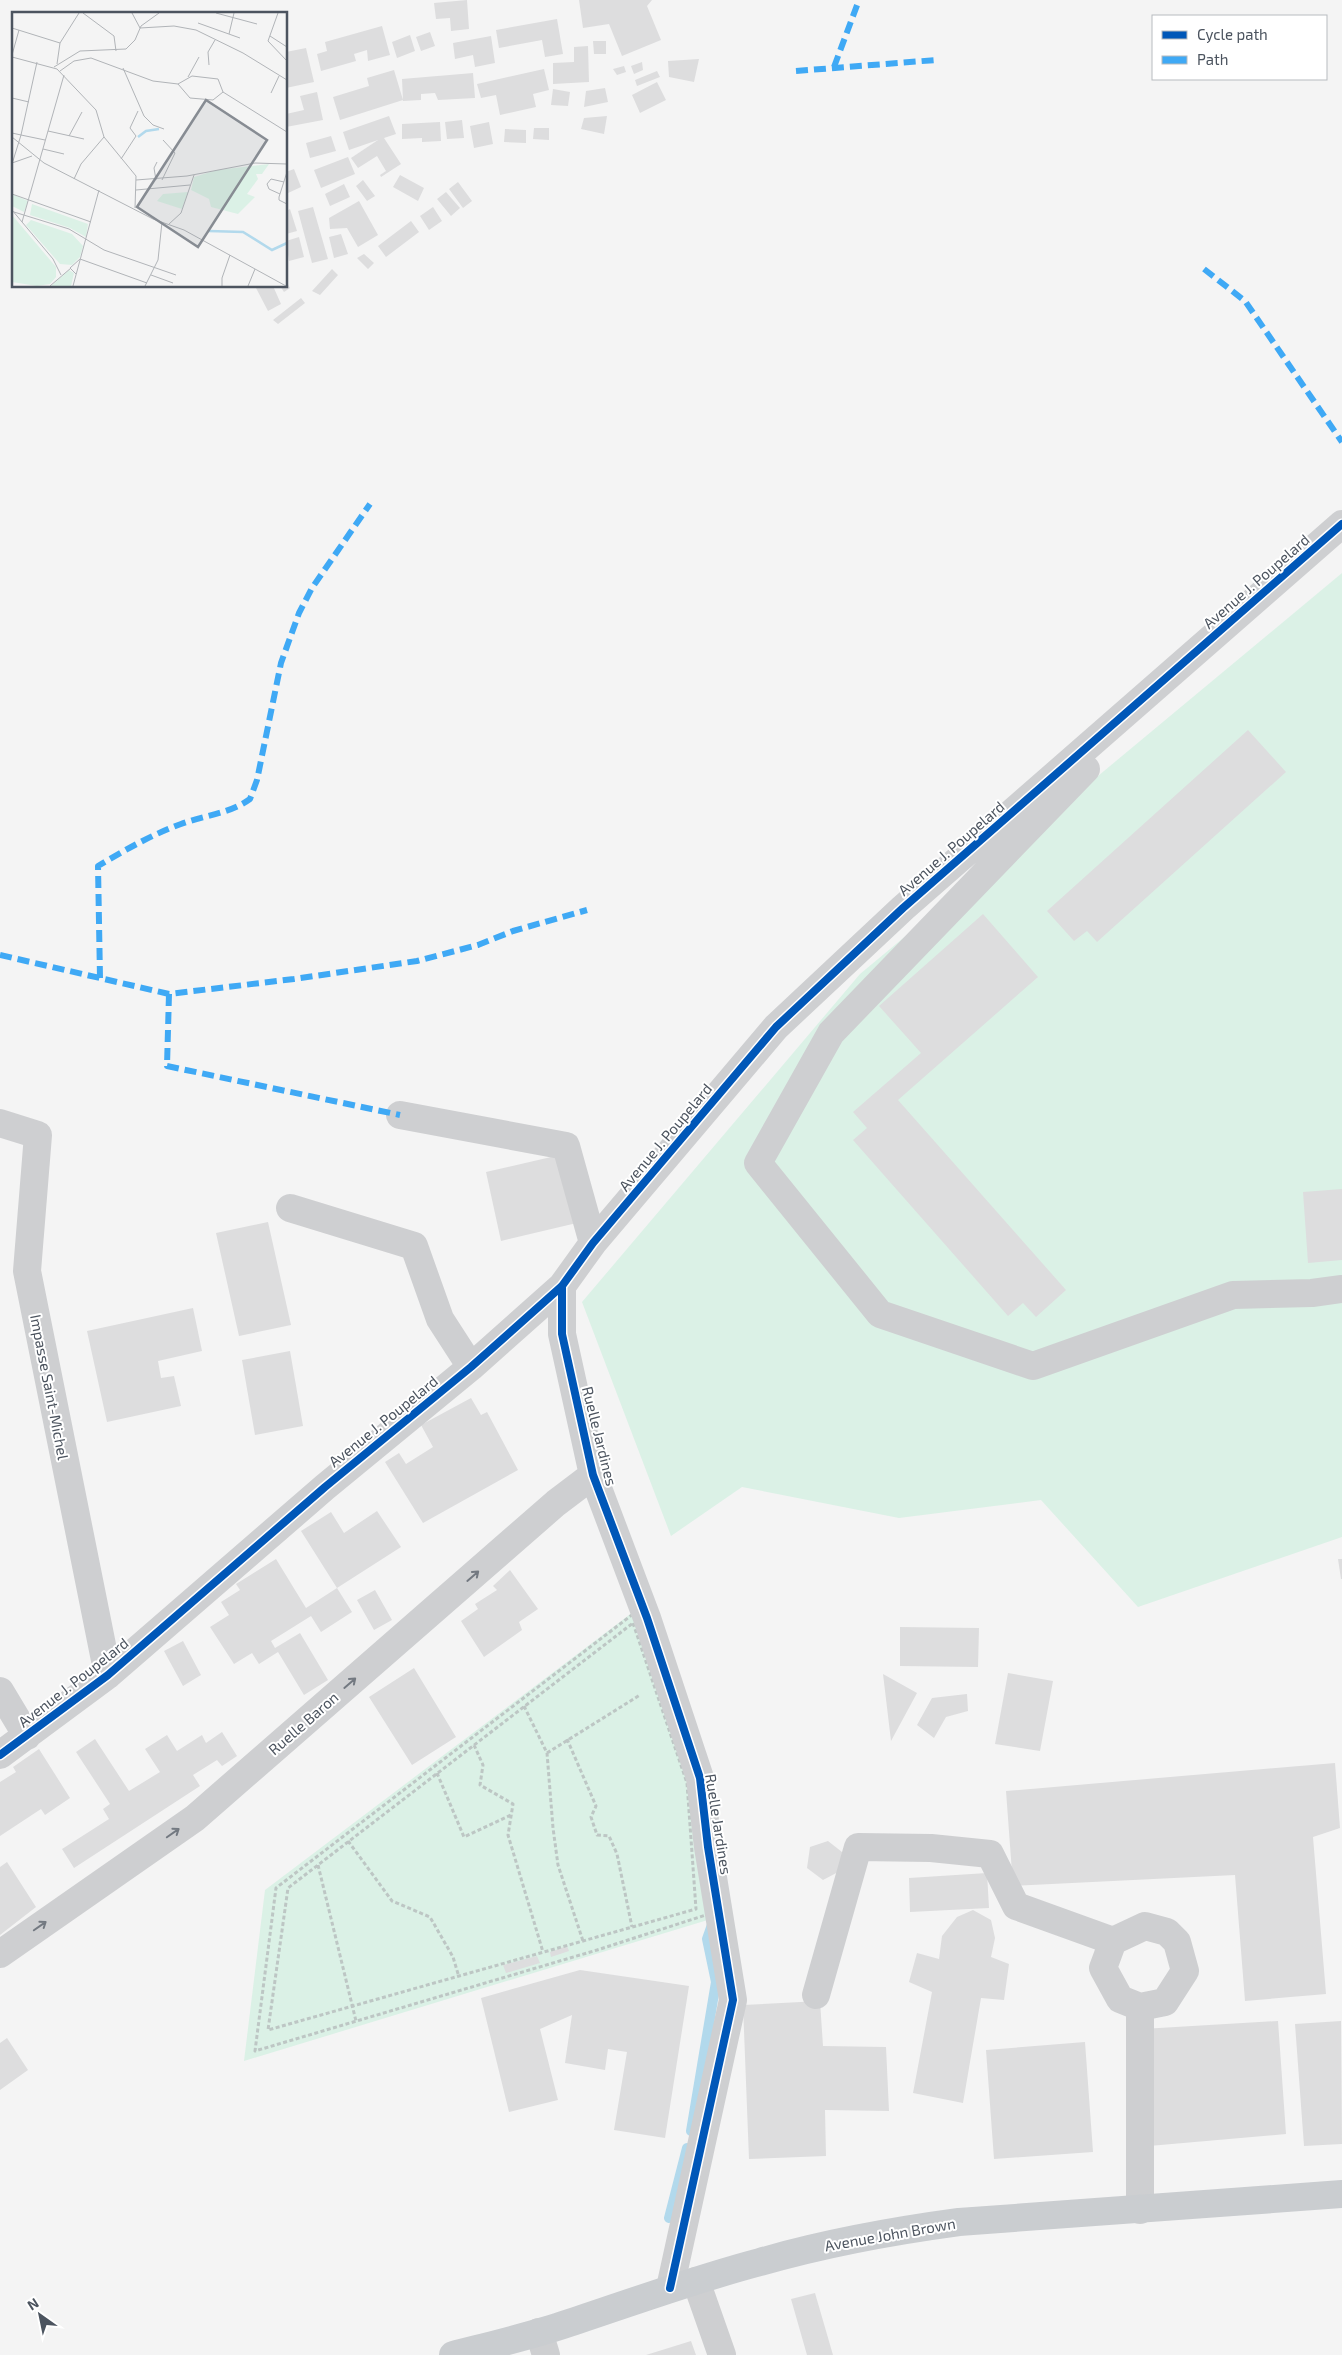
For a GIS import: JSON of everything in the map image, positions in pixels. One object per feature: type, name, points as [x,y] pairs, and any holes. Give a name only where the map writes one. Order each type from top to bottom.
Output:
[{"type":"main road","name":"Avenue John Brown","points":[[453,2355],[543,2343],[670,2288],[801,2251],[900,2230],[960,2222],[1342,2194]]},
{"type":"street","name":"Avenue J. Poupelard","points":[[0,1754],[108,1675],[325,1487],[471,1367],[562,1286],[593,1243],[776,1027],[903,908],[1342,524]]},
{"type":"street","points":[[1209,640],[831,1033],[758,1163],[880,1314],[1033,1366],[1233,1295],[1312,1293],[1342,1289]]},
{"type":"street","points":[[400,1115],[566,1146],[593,1243]]},
{"type":"street","name":"Impasse Saint-Michel","points":[[0,1124],[38,1134],[27,1271],[108,1675]]},
{"type":"street","points":[[290,1208],[414,1246],[440,1319],[471,1367]]},
{"type":"street","name":"Ruelle Jardines","points":[[562,1286],[562,1334],[593,1476],[647,1618],[700,1778],[708,1847],[734,2000],[670,2288]]},
{"type":"street","name":"Ruelle Baron","points":[[0,1954],[195,1818],[556,1503],[593,1476]]},
{"type":"street","points":[[0,1691],[27,1736]]},
{"type":"street","points":[[816,1994],[858,1847],[932,1848],[990,1854],[1016,1906],[1113,1941]]},
{"type":"street","points":[[1145,1926],[1167,1932],[1177,1942],[1185,1971],[1165,2002],[1140,2007],[1120,1999],[1103,1968],[1113,1941],[1145,1926]]},
{"type":"street","points":[[1140,2007],[1140,2210]]},
{"type":"street","points":[[696,2282],[722,2355]]},
{"type":"path","points":[[637,1610],[694,1782],[709,1914],[356,2021],[255,2051],[276,1888],[637,1610]]},
{"type":"path","points":[[633,1623],[654,1686],[687,1783],[696,1909],[268,2030],[288,1888],[633,1623]]},
{"type":"path","points":[[547,1752],[654,1686]]},
{"type":"path","points":[[524,1706],[547,1752],[558,1865],[583,1941]]},
{"type":"path","points":[[567,1739],[596,1806],[591,1817],[597,1835],[608,1836],[617,1854],[632,1927]]},
{"type":"path","points":[[474,1745],[483,1765],[480,1785],[513,1804],[508,1835],[543,1952]]},
{"type":"path","points":[[437,1773],[464,1837],[512,1815]]},
{"type":"path","points":[[348,1841],[392,1901],[430,1917],[453,1956],[459,1976]]},
{"type":"path","points":[[318,1865],[356,2021]]},
{"type":"green space","points":[[1342,573],[1342,1537],[1138,1607],[1041,1500],[899,1518],[742,1487],[671,1536],[582,1302],[860,974]]},
{"type":"green space","points":[[637,1609],[695,1782],[711,1919],[244,2061],[265,1890]]},
{"type":"building","points":[[467,0],[469,29],[451,31],[450,18],[436,19],[434,3]]},
{"type":"building","points":[[579,0],[652,0],[647,6],[661,40],[622,56],[609,24],[583,28]]},
{"type":"building","points":[[557,19],[563,54],[545,57],[542,40],[499,48],[496,30]]},
{"type":"building","points":[[382,26],[390,55],[368,61],[367,50],[354,54],[356,61],[321,71],[317,54],[327,51],[325,42]]},
{"type":"building","points":[[430,32],[435,46],[421,51],[416,37]]},
{"type":"building","points":[[410,35],[415,51],[397,58],[392,42]]},
{"type":"building","points":[[491,36],[495,63],[475,67],[473,55],[455,59],[453,43]]},
{"type":"building","points":[[593,41],[606,41],[606,54],[594,54]]},
{"type":"building","points":[[588,46],[589,82],[553,84],[553,63],[574,62],[574,47]]},
{"type":"building","points":[[306,48],[314,82],[288,88],[288,52]]},
{"type":"building","points":[[699,59],[694,82],[669,77],[668,61]]},
{"type":"building","points":[[642,62],[643,70],[634,74],[631,66]]},
{"type":"building","points":[[624,66],[626,72],[617,75],[613,69]]},
{"type":"building","points":[[544,69],[549,90],[533,94],[536,107],[500,115],[496,95],[481,98],[477,84]]},
{"type":"building","points":[[394,70],[403,100],[340,120],[333,97],[369,86],[367,78]]},
{"type":"building","points":[[657,71],[660,77],[637,86],[635,80]]},
{"type":"building","points":[[473,73],[475,98],[438,100],[435,93],[421,94],[421,100],[403,101],[402,79]]},
{"type":"building","points":[[657,82],[666,100],[640,113],[632,95]]},
{"type":"building","points":[[605,88],[608,102],[584,107],[586,91]]},
{"type":"building","points":[[553,89],[570,92],[568,106],[551,105]]},
{"type":"building","points":[[317,92],[323,120],[288,127],[288,114],[304,110],[300,96]]},
{"type":"building","points":[[389,116],[396,134],[384,138],[401,164],[381,177],[380,175],[386,171],[377,156],[358,168],[351,158],[378,140],[349,150],[343,132]]},
{"type":"building","points":[[607,116],[604,134],[581,129],[584,118]]},
{"type":"building","points":[[462,120],[464,138],[447,139],[445,122]]},
{"type":"building","points":[[440,122],[441,141],[422,142],[422,138],[402,139],[402,124]]},
{"type":"building","points":[[489,122],[493,144],[474,148],[470,126]]},
{"type":"building","points":[[534,128],[549,128],[549,140],[533,139]]},
{"type":"building","points":[[505,129],[526,130],[526,143],[504,142]]},
{"type":"building","points":[[331,136],[336,151],[310,158],[306,143]]},
{"type":"building","points":[[348,157],[355,174],[321,188],[314,170]]},
{"type":"building","points":[[294,169],[301,187],[288,193],[288,171]]},
{"type":"building","points":[[400,175],[424,188],[418,201],[393,187]]},
{"type":"building","points":[[363,180],[375,196],[367,201],[356,186]]},
{"type":"building","points":[[458,182],[472,201],[463,208],[449,189]]},
{"type":"building","points":[[344,184],[350,197],[330,206],[325,194]]},
{"type":"building","points":[[446,192],[460,208],[451,216],[437,199]]},
{"type":"building","points":[[359,201],[378,235],[358,247],[347,228],[330,229],[329,218]]},
{"type":"building","points":[[313,207],[328,259],[312,263],[298,211]]},
{"type":"building","points":[[433,207],[442,221],[429,230],[420,216]]},
{"type":"building","points":[[290,209],[297,231],[288,233],[288,210]]},
{"type":"building","points":[[411,221],[419,232],[386,257],[378,246]]},
{"type":"building","points":[[341,234],[348,254],[334,258],[329,237]]},
{"type":"building","points":[[299,237],[304,257],[289,261],[288,240]]},
{"type":"building","points":[[364,254],[374,263],[368,269],[357,258]]},
{"type":"building","points":[[332,269],[338,275],[320,295],[312,291]]},
{"type":"building","points":[[288,284],[290,288],[284,292],[281,288],[288,288]]},
{"type":"building","points":[[256,288],[274,288],[281,304],[268,311]]},
{"type":"building","points":[[301,298],[305,303],[278,324],[273,320]]},
{"type":"building","points":[[1248,730],[1286,772],[1097,942],[1087,931],[1074,941],[1047,911]]},
{"type":"building","points":[[983,914],[1038,977],[898,1100],[1066,1290],[1036,1317],[1023,1303],[1008,1316],[853,1140],[867,1128],[853,1112],[921,1053],[879,1006]]},
{"type":"building","points":[[564,1154],[581,1222],[501,1241],[486,1172]]},
{"type":"building","points":[[1342,1189],[1342,1260],[1308,1263],[1303,1192]]},
{"type":"building","points":[[268,1222],[291,1325],[239,1336],[216,1233]]},
{"type":"building","points":[[193,1308],[202,1351],[158,1361],[161,1378],[174,1376],[181,1406],[107,1422],[87,1331]]},
{"type":"building","points":[[290,1351],[303,1426],[255,1435],[242,1360]]},
{"type":"building","points":[[471,1398],[481,1415],[487,1412],[518,1470],[423,1523],[385,1462],[399,1453],[406,1464],[433,1447],[421,1425]]},
{"type":"building","points":[[377,1511],[401,1547],[337,1588],[301,1531],[331,1512],[344,1533]]},
{"type":"building","points":[[276,1559],[306,1608],[337,1588],[352,1612],[321,1632],[311,1616],[271,1641],[275,1648],[300,1633],[328,1680],[304,1695],[278,1652],[259,1664],[252,1653],[234,1664],[210,1627],[229,1615],[221,1602],[240,1590],[236,1584]]},
{"type":"building","points":[[1338,1559],[1342,1559],[1342,1579],[1341,1579]]},
{"type":"building","points":[[510,1570],[538,1609],[519,1622],[522,1630],[484,1657],[461,1621],[478,1609],[475,1604],[497,1590],[493,1586]]},
{"type":"building","points":[[375,1590],[392,1620],[374,1630],[357,1600]]},
{"type":"building","points":[[900,1627],[979,1628],[978,1667],[900,1666]]},
{"type":"building","points":[[183,1641],[201,1675],[183,1686],[164,1651]]},
{"type":"building","points":[[414,1668],[456,1737],[412,1765],[369,1697]]},
{"type":"building","points":[[1008,1673],[1053,1681],[1040,1751],[995,1744]]},
{"type":"building","points":[[883,1674],[917,1693],[891,1741]]},
{"type":"building","points":[[967,1694],[968,1711],[946,1717],[934,1738],[917,1725],[932,1698]]},
{"type":"building","points":[[222,1732],[237,1756],[222,1766],[217,1760],[193,1775],[200,1786],[74,1868],[62,1849],[109,1819],[103,1809],[110,1804],[76,1752],[95,1739],[129,1791],[160,1772],[145,1749],[167,1735],[177,1751],[202,1735],[206,1743]]},
{"type":"building","points":[[39,1749],[70,1798],[45,1815],[41,1809],[0,1836],[0,1782],[16,1772],[13,1767]]},
{"type":"building","points":[[1335,1763],[1340,1828],[1313,1837],[1326,1994],[1245,2001],[1235,1875],[1013,1886],[1006,1791]]},
{"type":"building","points":[[828,1841],[842,1852],[842,1870],[823,1880],[807,1868],[810,1847]]},
{"type":"building","points":[[7,1862],[36,1907],[0,1935],[0,1867]]},
{"type":"building","points":[[987,1873],[989,1908],[910,1912],[909,1878]]},
{"type":"building","points":[[973,1910],[991,1920],[995,1938],[991,1957],[1009,1964],[1004,2000],[981,1998],[963,2103],[913,2093],[932,1992],[909,1982],[917,1953],[939,1959],[942,1936],[957,1917]]},
{"type":"building","points":[[567,1946],[569,1951],[551,1957],[550,1952]]},
{"type":"building","points":[[537,1956],[540,1963],[506,1973],[503,1965]]},
{"type":"building","points":[[580,1970],[689,1986],[665,2138],[614,2130],[627,2052],[608,2049],[605,2070],[565,2063],[572,2015],[540,2029],[558,2100],[509,2112],[481,1998]]},
{"type":"building","points":[[820,2001],[823,2046],[886,2047],[889,2111],[825,2110],[826,2156],[749,2159],[743,2005]]},
{"type":"building","points":[[1278,2021],[1286,2134],[1149,2146],[1142,2029]]},
{"type":"building","points":[[1341,2021],[1342,2144],[1304,2146],[1295,2024]]},
{"type":"building","points":[[7,2038],[28,2070],[0,2090],[0,2043]]},
{"type":"building","points":[[1085,2042],[1093,2152],[994,2159],[986,2050]]},
{"type":"building","points":[[815,2293],[833,2355],[807,2355],[791,2299]]},
{"type":"building","points":[[691,2341],[696,2355],[646,2355]]},
{"type":"waterway","points":[[691,2131],[716,1982],[707,1939],[713,1922]]},
{"type":"waterway","points":[[669,2218],[687,2148]]},
{"type":"marked path","points":[[834,67],[859,0]]},
{"type":"marked path","points":[[796,71],[936,60]]},
{"type":"marked path","points":[[1204,269],[1245,301],[1342,442]]},
{"type":"marked path","points":[[100,978],[98,866],[170,828],[234,808],[250,799],[257,780],[281,663],[299,613],[312,588],[370,504]]},
{"type":"marked path","points":[[0,955],[169,994],[294,979],[417,961],[478,945],[513,931],[587,910]]},
{"type":"marked path","points":[[169,994],[167,1066],[400,1115]]},
{"type":"cycle path","points":[[0,1755],[108,1675],[325,1487],[471,1367],[562,1286],[593,1243],[776,1027],[903,908],[1342,524]]},
{"type":"cycle path","points":[[562,1286],[562,1334],[593,1475],[647,1618],[700,1778],[708,1847],[733,2000],[670,2288]]}]
